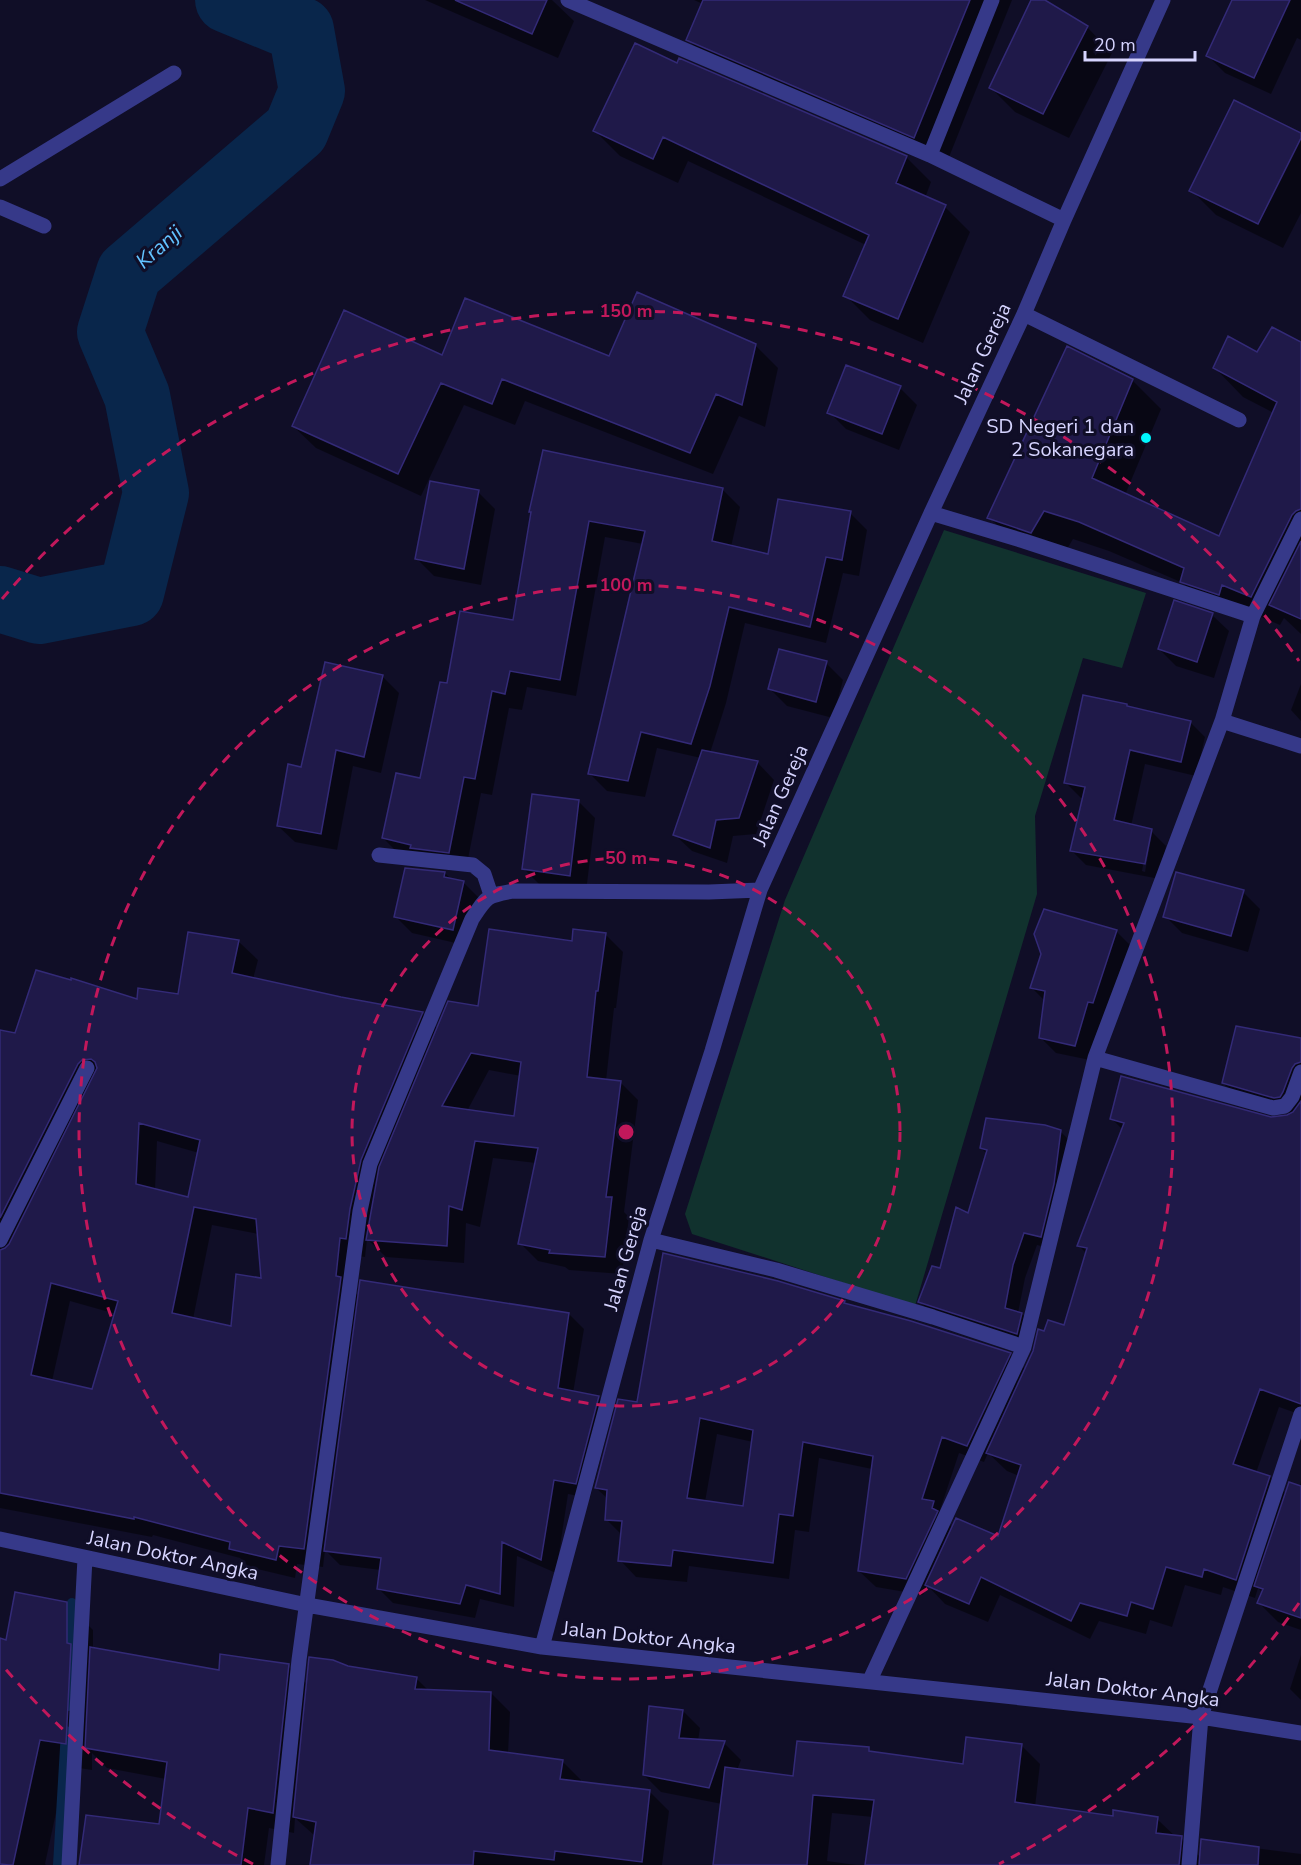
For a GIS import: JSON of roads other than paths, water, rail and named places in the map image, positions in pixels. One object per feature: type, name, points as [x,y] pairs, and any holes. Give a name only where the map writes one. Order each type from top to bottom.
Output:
[{"type":"street","points":[[568,0],[930,155],[1064,220]]},
{"type":"street","points":[[930,155],[992,0]]},
{"type":"street","name":"Jalan Gereja","points":[[542,1647],[651,1240],[712,1051],[760,890],[1024,314],[1163,0]]},
{"type":"street","points":[[0,179],[174,73]]},
{"type":"street","points":[[0,207],[44,226]]},
{"type":"street","points":[[1024,314],[1239,420]]},
{"type":"street","points":[[931,513],[1253,616]]},
{"type":"street","points":[[870,1680],[1024,1347],[1095,1058],[1222,722],[1253,616],[1301,519]]},
{"type":"street","points":[[1222,722],[1301,746]]},
{"type":"street","points":[[379,855],[473,864],[484,874],[491,895]]},
{"type":"street","points":[[278,1865],[299,1660],[360,1211],[370,1164],[472,919],[491,895],[513,891],[760,890]]},
{"type":"street","points":[[1095,1058],[1273,1108],[1285,1106],[1292,1097],[1301,1072]]},
{"type":"street","points":[[0,1240],[87,1068]]},
{"type":"street","points":[[651,1240],[776,1270],[1024,1347]]},
{"type":"street","points":[[1189,1865],[1201,1717],[1301,1414]]},
{"type":"street","name":"Jalan Doktor Angka","points":[[0,1539],[307,1605],[542,1647],[870,1680],[1201,1717],[1301,1733]]},
{"type":"street","points":[[69,1865],[85,1558]]},
{"type":"waterway","name":"Kranji","points":[[0,599],[39,611],[131,593],[156,493],[137,396],[110,332],[129,273],[296,130],[312,91],[301,30],[228,0]]},
{"type":"waterway","points":[[68,1706],[72,1603]]},
{"type":"waterway","points":[[58,1865],[66,1731]]},
{"type":"place","name":"SD Negeri 1 dan 2 Sokanegara","points":[[1146,438]]}]
